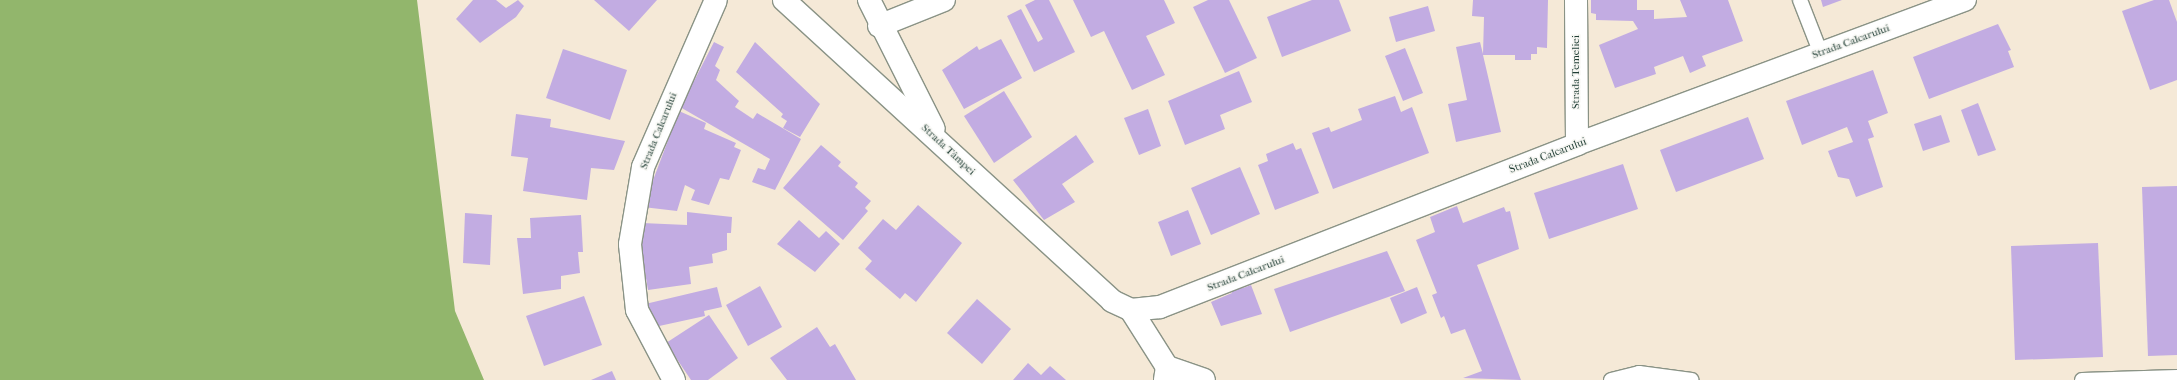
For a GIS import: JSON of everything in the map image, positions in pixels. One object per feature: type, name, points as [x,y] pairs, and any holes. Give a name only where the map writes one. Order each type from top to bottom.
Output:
[{"type":"street","name":"Strada Calcarului","points":[[674,380],[637,310],[630,244],[642,167],[716,0]]},
{"type":"street","name":"Strada Tâmpei","points":[[784,0],[1121,306]]},
{"type":"street","points":[[869,0],[879,26],[942,143]]},
{"type":"street","points":[[879,26],[944,0]]},
{"type":"street","name":"Strada Temeliei","points":[[1576,0],[1577,144]]},
{"type":"street","name":"Strada Calcarului","points":[[1121,306],[1160,308],[1577,144],[1966,0]]},
{"type":"street","points":[[1121,306],[1166,373],[1204,380]]},
{"type":"lane","points":[[1800,0],[1822,54]]},
{"type":"lane","points":[[1611,380],[1639,373],[1692,380]]},
{"type":"lane","points":[[2082,380],[2177,377]]},
{"type":"green space","points":[[0,0],[417,0],[455,311],[484,380],[0,380]]},
{"type":"building","points":[[473,0],[496,0],[506,8],[518,0],[524,6],[516,17],[480,43],[456,19]]},
{"type":"building","points":[[594,0],[657,0],[629,31]]},
{"type":"building","points":[[1035,0],[1049,0],[1075,52],[1034,72],[1007,16],[1021,9],[1038,42],[1043,39],[1025,5]]},
{"type":"building","points":[[1073,0],[1164,0],[1175,23],[1146,36],[1165,75],[1132,90],[1104,31],[1091,37]]},
{"type":"building","points":[[1208,0],[1229,0],[1257,58],[1225,73],[1193,7]]},
{"type":"building","points":[[1312,0],[1339,0],[1351,31],[1282,57],[1267,17]]},
{"type":"building","points":[[1473,0],[1548,0],[1547,48],[1537,47],[1537,54],[1531,54],[1531,60],[1515,60],[1515,55],[1483,55],[1501,132],[1456,142],[1448,104],[1467,100],[1456,47],[1480,42],[1483,54],[1484,17],[1472,16]]},
{"type":"building","points":[[1591,0],[1637,0],[1637,10],[1654,10],[1654,19],[1687,17],[1680,0],[1728,0],[1743,41],[1702,56],[1706,66],[1690,73],[1683,56],[1654,67],[1656,74],[1615,88],[1599,45],[1638,29],[1633,21],[1596,20],[1596,14],[1591,13]]},
{"type":"building","points":[[1821,0],[1842,0],[1823,7]]},
{"type":"building","points":[[2154,0],[2169,0],[2177,22],[2177,80],[2150,90],[2122,11]]},
{"type":"building","points":[[1428,6],[1435,31],[1396,42],[1389,17]]},
{"type":"building","points":[[1998,24],[2011,50],[2008,51],[2014,67],[1929,99],[1913,57]]},
{"type":"building","points":[[1001,39],[1022,78],[964,109],[942,70],[977,46],[979,50]]},
{"type":"building","points":[[714,42],[724,47],[715,66],[720,70],[716,80],[739,101],[735,107],[753,119],[757,113],[801,139],[775,190],[752,182],[758,168],[765,170],[770,159],[680,107],[691,79],[694,81]]},
{"type":"building","points":[[755,42],[820,104],[800,137],[783,128],[787,121],[781,117],[783,114],[736,72]]},
{"type":"building","points":[[1405,48],[1423,93],[1403,101],[1385,56]]},
{"type":"building","points":[[563,49],[627,70],[610,120],[546,98]]},
{"type":"building","points":[[1873,70],[1888,113],[1868,121],[1874,137],[1868,139],[1883,187],[1856,197],[1849,179],[1838,177],[1828,151],[1853,142],[1847,127],[1802,145],[1786,101]]},
{"type":"building","points":[[1239,71],[1252,102],[1220,115],[1225,129],[1185,145],[1168,101]]},
{"type":"building","points":[[1004,91],[1032,137],[994,163],[964,116]]},
{"type":"building","points":[[1395,96],[1401,112],[1412,107],[1429,153],[1333,189],[1312,133],[1329,127],[1331,132],[1362,120],[1358,109]]},
{"type":"building","points":[[1978,103],[1996,150],[1978,156],[1961,110]]},
{"type":"building","points":[[1148,109],[1161,146],[1139,155],[1124,118]]},
{"type":"building","points":[[679,111],[706,123],[704,129],[736,143],[734,147],[741,150],[729,180],[720,178],[709,205],[691,200],[695,190],[685,185],[677,211],[643,207]]},
{"type":"building","points":[[516,114],[551,119],[550,127],[625,141],[614,170],[591,168],[587,200],[523,191],[528,158],[511,156]]},
{"type":"building","points":[[1941,115],[1950,142],[1923,151],[1914,124]]},
{"type":"building","points":[[1748,117],[1764,159],[1676,192],[1660,150]]},
{"type":"building","points":[[1076,135],[1094,162],[1062,184],[1075,202],[1044,220],[1013,180]]},
{"type":"building","points":[[1293,143],[1296,150],[1301,148],[1319,193],[1275,210],[1258,165],[1268,161],[1266,154]]},
{"type":"building","points":[[821,145],[841,162],[838,166],[858,183],[855,187],[871,201],[865,208],[868,211],[843,240],[783,188]]},
{"type":"building","points":[[1623,164],[1638,209],[1549,239],[1534,193]]},
{"type":"building","points":[[1240,167],[1260,214],[1211,235],[1191,188]]},
{"type":"building","points":[[2177,186],[2177,355],[2148,356],[2142,187]]},
{"type":"building","points":[[918,205],[962,243],[916,302],[905,293],[900,299],[865,269],[872,261],[858,248],[883,219],[896,230]]},
{"type":"building","points":[[1457,206],[1463,223],[1504,207],[1506,212],[1510,211],[1519,249],[1477,265],[1521,380],[1463,378],[1482,371],[1465,329],[1451,334],[1444,316],[1441,318],[1432,295],[1437,293],[1416,240],[1435,232],[1430,217]]},
{"type":"building","points":[[1188,210],[1201,244],[1171,256],[1158,222]]},
{"type":"building","points":[[687,212],[732,217],[731,233],[727,233],[727,250],[712,254],[713,263],[689,267],[691,284],[648,290],[642,255],[642,223],[687,225]]},
{"type":"building","points":[[465,213],[492,215],[490,265],[463,263]]},
{"type":"building","points":[[581,215],[583,252],[578,252],[580,273],[561,276],[561,289],[523,294],[517,238],[531,238],[530,218]]},
{"type":"building","points":[[799,220],[819,238],[826,231],[840,244],[815,272],[777,244]]},
{"type":"building","points":[[2098,243],[2103,357],[2015,360],[2011,246]]},
{"type":"building","points":[[1387,251],[1405,291],[1290,332],[1274,289]]},
{"type":"building","points":[[1242,284],[1243,288],[1251,285],[1262,314],[1221,326],[1211,302],[1232,293],[1230,289]]},
{"type":"building","points":[[760,286],[782,327],[748,346],[726,305]]},
{"type":"building","points":[[717,287],[722,307],[704,311],[705,316],[650,328],[641,305]]},
{"type":"building","points":[[1417,287],[1427,313],[1401,324],[1390,298]]},
{"type":"building","points":[[584,296],[602,345],[544,366],[526,316]]},
{"type":"building","points":[[977,299],[1011,329],[982,364],[947,333]]},
{"type":"building","points":[[709,315],[738,358],[708,380],[691,380],[666,343]]},
{"type":"building","points":[[817,327],[830,347],[835,344],[856,380],[787,380],[770,358]]},
{"type":"building","points":[[1028,363],[1041,375],[1050,366],[1066,380],[1013,380]]},
{"type":"building","points":[[612,371],[616,380],[591,380]]}]
